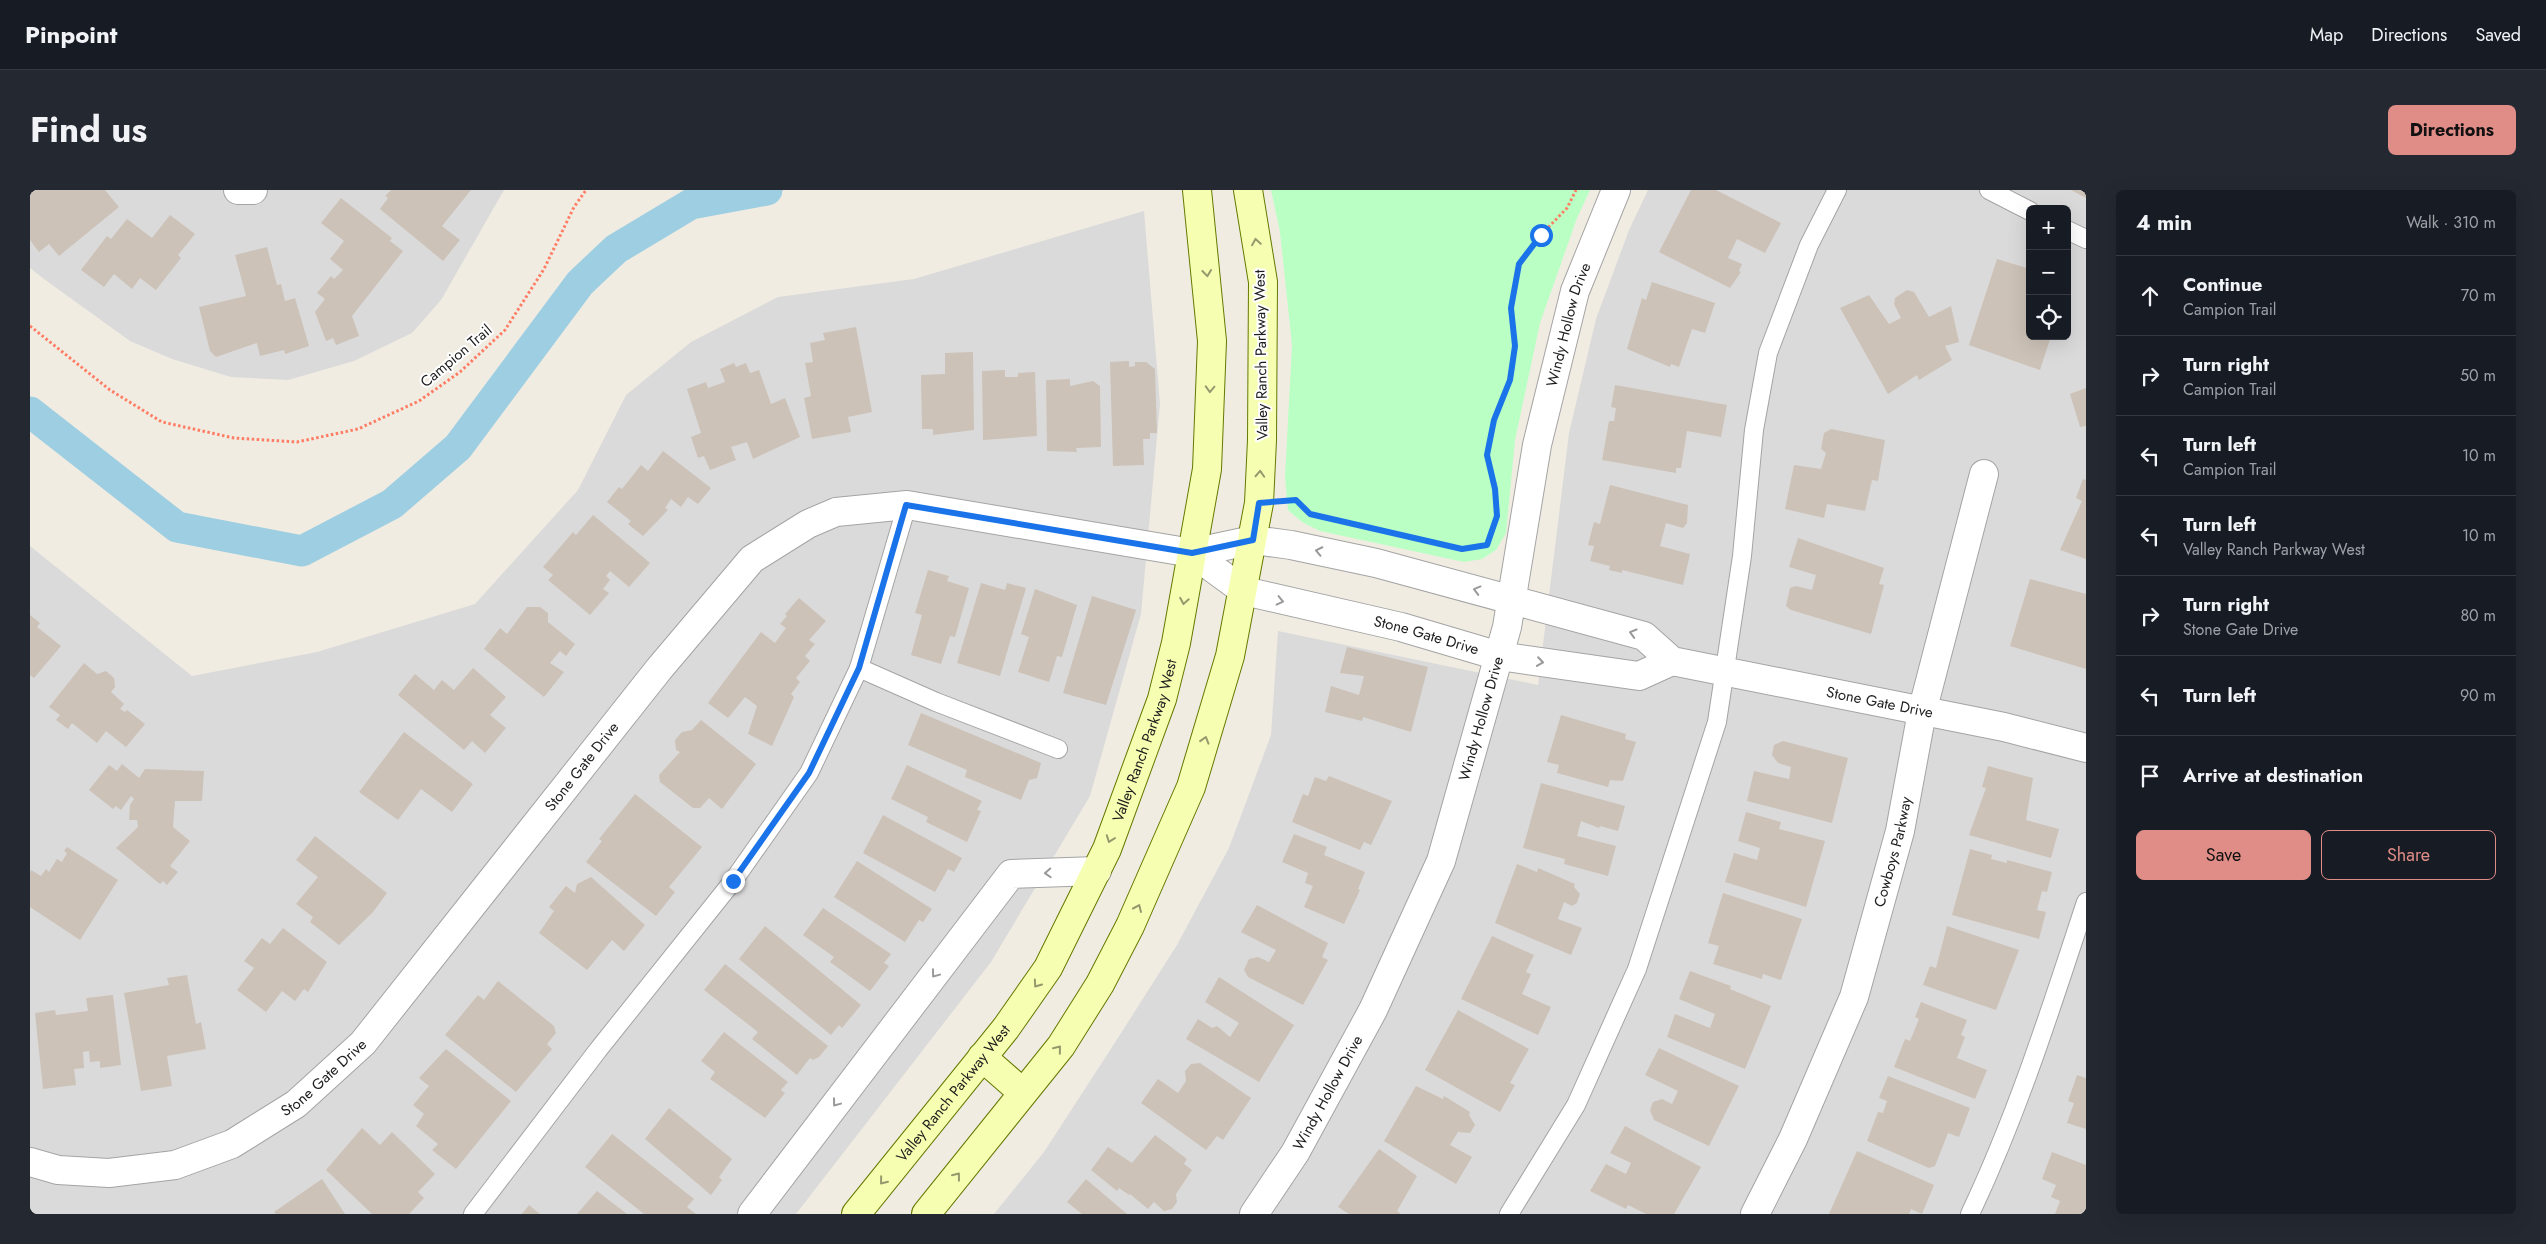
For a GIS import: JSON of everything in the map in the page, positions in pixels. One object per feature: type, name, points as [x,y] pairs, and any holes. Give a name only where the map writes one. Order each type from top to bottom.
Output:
[{"type":"main road","name":"Valley Ranch Parkway West","points":[[856,1214],[982,1057],[1048,968],[1097,871],[1162,699],[1176,643],[1207,469],[1212,341],[1197,190]]},
{"type":"main road","name":"Valley Ranch Parkway West","points":[[926,1214],[1071,1030],[1100,984],[1130,926],[1192,787],[1230,656],[1244,591],[1259,503],[1262,440],[1263,282],[1248,190]]},
{"type":"main road","points":[[982,1057],[1022,1092]]},
{"type":"street","points":[[238,190],[253,190]]},
{"type":"street","name":"Windy Hollow Drive","points":[[1254,1214],[1294,1153],[1373,1010],[1441,861],[1500,656],[1512,599],[1537,445],[1575,291],[1616,190]]},
{"type":"street","name":"Cowboys Parkway","points":[[1754,1214],[1793,1139],[1854,997],[1900,831],[1922,712],[1984,474]]},
{"type":"street","name":"Stone Gate Drive","points":[[30,1162],[58,1170],[109,1173],[175,1165],[232,1144],[296,1104],[363,1043],[659,670],[752,559],[808,524],[836,512],[906,505],[1192,553],[1253,540],[1290,545],[1376,563],[1644,636],[1672,661],[2004,728],[2086,748]]},
{"type":"street","name":"Stone Gate Drive","points":[[1192,553],[1244,591],[1400,627],[1500,656],[1639,676],[1672,661]]},
{"type":"street","points":[[752,1214],[1011,874],[1097,871]]},
{"type":"lane","points":[[1509,1214],[1576,1105],[1637,969],[1717,722],[1742,556],[1754,430],[1768,353],[1809,244],[1837,190]]},
{"type":"lane","points":[[1989,190],[2026,209]]},
{"type":"lane","points":[[2071,232],[2086,239]]},
{"type":"lane","points":[[473,1214],[598,1050],[733,881],[809,773],[859,668],[906,505]]},
{"type":"lane","points":[[859,668],[936,702],[1058,749]]},
{"type":"lane","points":[[1970,1214],[1991,1170],[2037,1050],[2086,902]]},
{"type":"path","name":"Campion Trail","points":[[30,326],[110,390],[162,422],[234,438],[297,442],[358,429],[419,401],[460,372],[505,330],[544,269],[574,207],[586,190]]},
{"type":"path","points":[[1496,507],[1495,489],[1487,455],[1494,420],[1510,380],[1515,346],[1511,308],[1519,264],[1541,235],[1567,208],[1576,190]]},
{"type":"path","points":[[1259,503],[1296,500],[1310,514],[1462,549],[1487,545],[1494,526]]},
{"type":"shaded area","points":[[30,190],[504,190],[441,300],[412,333],[354,361],[288,380],[231,377],[172,359],[130,341],[44,279],[30,268]]},
{"type":"shaded area","points":[[1648,190],[2086,190],[2086,1214],[994,1214],[1044,1152],[1116,1041],[1177,945],[1229,848],[1271,735],[1278,631],[1538,685],[1569,433],[1596,319],[1629,230]]},
{"type":"shaded area","points":[[1144,211],[1160,404],[1141,614],[1090,796],[991,962],[796,1214],[30,1214],[30,546],[192,676],[317,652],[475,604],[578,490],[626,395],[691,342],[778,297],[914,279]]},
{"type":"green space","points":[[1271,190],[1590,190],[1577,218],[1540,323],[1515,440],[1506,533],[1496,550],[1482,559],[1464,562],[1320,531],[1302,522],[1288,510],[1285,477],[1292,345],[1280,232]]},
{"type":"building","points":[[30,190],[105,190],[119,207],[59,256],[49,244],[39,252],[30,240]]},
{"type":"building","points":[[391,190],[471,190],[442,226],[460,240],[443,261],[380,209],[388,198],[385,196]]},
{"type":"building","points":[[1691,190],[1716,190],[1781,223],[1765,253],[1737,239],[1728,258],[1742,264],[1739,271],[1741,272],[1730,288],[1659,252]]},
{"type":"building","points":[[2071,190],[2086,190],[2086,198]]},
{"type":"building","points":[[341,198],[392,238],[390,241],[403,251],[352,316],[359,336],[336,345],[333,338],[326,341],[315,312],[325,299],[317,293],[331,276],[334,279],[343,270],[330,259],[344,241],[321,223]]},
{"type":"building","points":[[170,215],[195,234],[178,255],[181,258],[156,290],[140,278],[132,289],[114,274],[104,287],[81,270],[107,236],[111,239],[127,219],[152,238]]},
{"type":"building","points":[[267,247],[277,285],[281,284],[285,301],[295,298],[309,346],[285,354],[284,350],[260,356],[257,343],[216,357],[210,351],[199,307],[246,296],[235,255]]},
{"type":"building","points":[[1997,259],[2026,268],[2026,340],[2050,340],[2040,370],[1969,345]]},
{"type":"building","points":[[1652,282],[1715,303],[1705,333],[1692,329],[1679,367],[1671,364],[1670,367],[1627,349],[1642,298],[1646,300]]},
{"type":"building","points":[[1907,290],[1914,292],[1929,317],[1951,306],[1959,342],[1945,346],[1952,360],[1919,380],[1917,375],[1888,394],[1840,308],[1869,295],[1889,324],[1901,318],[1894,304],[1895,298]]},
{"type":"building","points":[[856,327],[872,412],[848,417],[851,432],[812,439],[804,398],[811,396],[805,363],[813,362],[810,343],[825,340],[823,333]]},
{"type":"building","points":[[973,352],[974,430],[933,435],[933,429],[922,429],[921,375],[945,374],[945,353]]},
{"type":"building","points":[[1129,361],[1129,367],[1135,366],[1135,362],[1146,362],[1155,369],[1157,433],[1150,433],[1150,439],[1143,439],[1144,465],[1113,466],[1110,362]]},
{"type":"building","points":[[734,363],[736,367],[746,363],[750,373],[759,370],[771,404],[785,398],[800,437],[753,459],[747,442],[731,447],[736,460],[710,470],[704,456],[698,458],[691,437],[701,433],[687,389],[706,382],[708,388],[725,382],[720,369]]},
{"type":"building","points":[[1005,370],[1005,377],[1018,377],[1018,373],[1035,372],[1037,436],[983,440],[982,371]]},
{"type":"building","points":[[1070,379],[1070,386],[1093,381],[1100,386],[1101,447],[1076,448],[1077,452],[1047,451],[1046,380]]},
{"type":"building","points":[[1615,385],[1727,405],[1721,437],[1687,431],[1681,468],[1676,468],[1676,473],[1602,460],[1609,421],[1614,421],[1616,408],[1611,407]]},
{"type":"building","points":[[2086,388],[2086,426],[2080,427],[2070,394]]},
{"type":"building","points":[[1831,429],[1885,440],[1878,481],[1872,480],[1865,511],[1827,504],[1824,518],[1785,509],[1794,465],[1821,469],[1826,453],[1821,449],[1824,433]]},
{"type":"building","points":[[663,451],[711,488],[698,504],[688,497],[681,507],[671,499],[665,508],[668,510],[643,536],[628,524],[631,521],[607,502],[619,487],[622,489],[641,465],[648,471]]},
{"type":"building","points":[[2083,479],[2086,480],[2086,559],[2060,550],[2082,501],[2076,498]]},
{"type":"building","points":[[1610,485],[1688,505],[1687,523],[1683,528],[1666,523],[1660,546],[1690,554],[1683,585],[1622,570],[1622,573],[1609,570],[1610,566],[1590,561],[1594,546],[1588,545],[1594,522],[1600,524]]},
{"type":"building","points":[[593,515],[650,563],[629,587],[610,571],[606,576],[610,580],[603,589],[609,593],[590,615],[548,580],[553,575],[543,567],[573,532],[576,535]]},
{"type":"building","points":[[1798,538],[1884,568],[1879,584],[1884,585],[1871,634],[1791,610],[1786,606],[1790,588],[1796,586],[1812,590],[1816,575],[1789,567]]},
{"type":"building","points":[[928,570],[949,576],[947,581],[969,588],[955,637],[950,636],[941,664],[911,655],[922,615],[915,613]]},
{"type":"building","points":[[2030,579],[2086,594],[2086,669],[2010,646]]},
{"type":"building","points":[[981,583],[1005,590],[1007,583],[1026,588],[1000,676],[957,663]]},
{"type":"building","points":[[1035,589],[1077,605],[1062,657],[1057,656],[1049,682],[1018,672],[1029,637],[1021,634]]},
{"type":"building","points":[[1092,596],[1136,610],[1106,705],[1063,693]]},
{"type":"building","points":[[799,598],[826,621],[809,640],[815,644],[805,656],[810,661],[796,678],[800,682],[791,694],[794,697],[772,746],[748,734],[757,706],[745,697],[728,718],[708,703],[761,632],[775,643],[786,628],[780,624],[787,616],[785,614]]},
{"type":"building","points":[[527,607],[540,607],[548,613],[548,622],[575,644],[566,656],[560,651],[550,663],[564,672],[544,697],[484,649],[500,628],[507,634]]},
{"type":"building","points":[[30,615],[40,623],[37,627],[61,646],[34,678],[30,675]]},
{"type":"building","points":[[1347,647],[1428,667],[1411,732],[1363,717],[1362,721],[1325,712],[1331,686],[1359,695],[1364,676],[1340,673]]},
{"type":"building","points":[[84,663],[97,674],[106,671],[114,678],[115,687],[111,692],[124,704],[120,709],[125,712],[127,710],[145,724],[126,747],[106,731],[97,743],[72,723],[68,729],[56,720],[60,715],[49,707]]},
{"type":"building","points":[[473,668],[506,697],[490,715],[506,728],[485,753],[472,741],[464,750],[398,695],[415,674],[434,690],[442,680],[454,690]]},
{"type":"building","points":[[921,713],[1041,763],[1037,778],[1029,780],[1021,800],[965,777],[967,770],[908,745]]},
{"type":"building","points":[[1561,715],[1626,734],[1625,739],[1636,742],[1623,781],[1610,780],[1608,787],[1557,773],[1559,765],[1547,762]]},
{"type":"building","points":[[701,720],[756,764],[722,809],[709,798],[700,808],[693,808],[660,782],[659,775],[680,752],[676,750],[675,740],[682,732],[692,730]]},
{"type":"building","points":[[404,732],[473,784],[452,812],[421,789],[398,820],[359,792]]},
{"type":"building","points":[[1783,741],[1848,758],[1832,823],[1747,801],[1754,771],[1789,779],[1791,767],[1778,763],[1772,755],[1774,745]]},
{"type":"building","points":[[122,764],[139,778],[145,769],[204,771],[202,801],[175,801],[173,827],[190,841],[170,866],[178,872],[167,885],[163,881],[160,884],[116,848],[138,827],[137,820],[129,820],[130,805],[134,799],[131,796],[121,810],[116,806],[113,809],[89,790],[109,765],[117,771]]},
{"type":"building","points":[[907,765],[982,801],[977,810],[981,811],[967,842],[926,822],[928,817],[891,799]]},
{"type":"building","points":[[1988,766],[2033,778],[2026,820],[2059,829],[2051,858],[1969,835],[1986,788],[1982,787]]},
{"type":"building","points":[[1329,776],[1392,801],[1371,845],[1364,842],[1360,850],[1292,822],[1303,794],[1308,796],[1315,777],[1326,781]]},
{"type":"building","points":[[1541,783],[1625,806],[1618,831],[1600,826],[1599,828],[1581,821],[1577,836],[1616,846],[1608,876],[1564,864],[1565,859],[1523,848]]},
{"type":"building","points":[[635,794],[702,847],[669,887],[675,892],[656,916],[586,862],[602,841],[599,839]]},
{"type":"building","points":[[1746,812],[1781,822],[1779,829],[1825,841],[1806,907],[1725,882],[1734,853],[1757,860],[1760,848],[1738,841]]},
{"type":"building","points":[[883,815],[962,858],[954,872],[948,869],[935,892],[863,853]]},
{"type":"building","points":[[1294,834],[1327,847],[1324,855],[1365,872],[1358,889],[1360,890],[1344,924],[1304,907],[1313,886],[1305,883],[1308,873],[1282,862]]},
{"type":"building","points":[[315,836],[387,893],[373,912],[339,945],[310,922],[313,917],[296,904],[318,877],[296,860]]},
{"type":"building","points":[[67,847],[118,880],[80,940],[30,907],[31,870],[41,876],[46,869],[49,872],[57,859],[62,862],[67,853],[64,851]]},
{"type":"building","points":[[1970,849],[1992,855],[1991,859],[2007,863],[2007,860],[2052,872],[2047,892],[2042,891],[2037,910],[2046,912],[2039,939],[1952,915]]},
{"type":"building","points":[[857,861],[932,909],[923,922],[919,920],[905,942],[834,897]]},
{"type":"building","points":[[1517,864],[1537,872],[1538,868],[1575,884],[1574,887],[1580,894],[1577,903],[1572,906],[1564,902],[1558,919],[1582,928],[1571,955],[1495,923]]},
{"type":"building","points":[[591,877],[645,925],[624,951],[612,940],[587,970],[539,933],[554,911],[549,907],[566,886],[575,893],[577,884]]},
{"type":"building","points":[[1723,893],[1802,919],[1781,980],[1763,974],[1762,979],[1713,964],[1719,946],[1708,943]]},
{"type":"building","points":[[1257,905],[1328,943],[1322,957],[1328,960],[1303,1005],[1248,977],[1244,970],[1249,959],[1258,957],[1269,962],[1276,950],[1241,932]]},
{"type":"building","points":[[823,908],[891,954],[884,963],[889,966],[870,991],[830,962],[834,957],[803,935]]},
{"type":"building","points":[[765,926],[861,1005],[842,1028],[839,1025],[831,1035],[739,959]]},
{"type":"building","points":[[1947,926],[2019,950],[1996,1010],[1923,985],[1930,966],[1936,968]]},
{"type":"building","points":[[283,928],[327,962],[308,992],[304,989],[295,1001],[282,991],[266,1012],[237,990],[254,968],[244,961],[262,938],[270,944]]},
{"type":"building","points":[[1492,936],[1534,955],[1526,972],[1531,974],[1522,994],[1551,1007],[1538,1035],[1461,999]]},
{"type":"building","points":[[725,964],[828,1046],[819,1057],[813,1060],[810,1058],[797,1075],[752,1039],[758,1032],[704,990]]},
{"type":"building","points":[[1690,971],[1731,986],[1730,989],[1771,1006],[1745,1069],[1667,1037],[1675,1014],[1710,1028],[1715,1014],[1679,999]]},
{"type":"building","points":[[187,975],[196,1024],[201,1022],[206,1049],[167,1056],[172,1086],[141,1091],[124,993],[169,985],[167,978]]},
{"type":"building","points":[[1219,977],[1294,1025],[1259,1082],[1186,1039],[1198,1019],[1212,1028],[1217,1026],[1230,1037],[1239,1023],[1205,1002]]},
{"type":"building","points":[[498,981],[554,1026],[556,1033],[547,1044],[552,1049],[516,1092],[445,1035],[478,995],[484,1000]]},
{"type":"building","points":[[113,995],[121,1065],[100,1068],[100,1061],[90,1062],[89,1051],[83,1052],[84,1068],[74,1069],[76,1085],[43,1089],[35,1013],[55,1010],[56,1015],[88,1011],[86,998]]},
{"type":"building","points":[[1921,1002],[1967,1020],[1961,1035],[1965,1037],[1957,1058],[1987,1070],[1975,1099],[1894,1067],[1905,1039],[1910,1041],[1919,1019],[1915,1017]]},
{"type":"building","points":[[1458,1010],[1529,1049],[1510,1083],[1515,1085],[1500,1112],[1425,1070]]},
{"type":"building","points":[[724,1032],[788,1082],[781,1090],[785,1093],[765,1118],[710,1079],[715,1072],[701,1061]]},
{"type":"building","points":[[1659,1048],[1739,1086],[1709,1146],[1654,1120],[1650,1110],[1653,1102],[1662,1099],[1672,1104],[1678,1091],[1645,1075]]},
{"type":"building","points":[[446,1049],[511,1101],[456,1169],[432,1150],[438,1144],[416,1126],[424,1114],[413,1105],[429,1086],[419,1078]]},
{"type":"building","points":[[1200,1063],[1251,1098],[1223,1140],[1217,1136],[1206,1150],[1141,1103],[1158,1079],[1178,1093],[1186,1081],[1185,1071],[1191,1064]]},
{"type":"building","points":[[2077,1075],[2086,1078],[2086,1129],[2067,1123],[2074,1103],[2068,1101]]},
{"type":"building","points":[[1888,1076],[1970,1108],[1959,1137],[1948,1133],[1935,1166],[1929,1168],[1867,1141],[1878,1112],[1883,1113],[1887,1101],[1879,1098]]},
{"type":"building","points":[[1416,1086],[1443,1099],[1444,1096],[1470,1112],[1469,1115],[1475,1125],[1470,1133],[1458,1132],[1450,1145],[1472,1157],[1456,1184],[1384,1141]]},
{"type":"building","points":[[669,1108],[732,1159],[719,1177],[722,1180],[711,1195],[645,1139]]},
{"type":"building","points":[[1625,1126],[1701,1167],[1674,1214],[1646,1214],[1628,1205],[1626,1209],[1590,1191],[1606,1164],[1626,1174],[1631,1163],[1610,1153]]},
{"type":"building","points":[[362,1128],[380,1145],[392,1132],[435,1174],[418,1192],[424,1198],[409,1214],[372,1214],[326,1170]]},
{"type":"building","points":[[612,1134],[694,1199],[687,1207],[696,1214],[644,1214],[585,1167]]},
{"type":"building","points":[[1155,1135],[1187,1159],[1184,1164],[1192,1170],[1176,1194],[1177,1202],[1172,1209],[1164,1211],[1154,1202],[1148,1209],[1130,1194],[1119,1188],[1117,1191],[1091,1170],[1108,1147],[1132,1163]]},
{"type":"building","points":[[1379,1149],[1417,1176],[1397,1211],[1401,1214],[1349,1214],[1338,1207]]},
{"type":"building","points":[[1857,1151],[1934,1185],[1922,1214],[1911,1209],[1909,1214],[1829,1214]]},
{"type":"building","points":[[2052,1152],[2086,1165],[2086,1214],[2055,1214],[2060,1201],[2051,1197],[2056,1185],[2042,1179]]},
{"type":"building","points":[[322,1179],[345,1214],[276,1214],[274,1212]]},
{"type":"building","points":[[1086,1179],[1127,1214],[1082,1214],[1067,1202]]},
{"type":"building","points":[[597,1191],[627,1214],[577,1214]]},
{"type":"building","points":[[529,1205],[540,1214],[522,1214]]},
{"type":"waterway","points":[[30,412],[177,527],[302,551],[392,504],[458,447],[580,283],[616,249],[691,204],[767,190]]},
{"type":"route","points":[[733,881],[809,773],[859,668],[906,505],[1192,553],[1253,540],[1259,503],[1296,500],[1310,514],[1462,549],[1487,545],[1497,516],[1495,489],[1487,455],[1494,420],[1510,380],[1515,346],[1511,308],[1519,264],[1541,235]]}]
